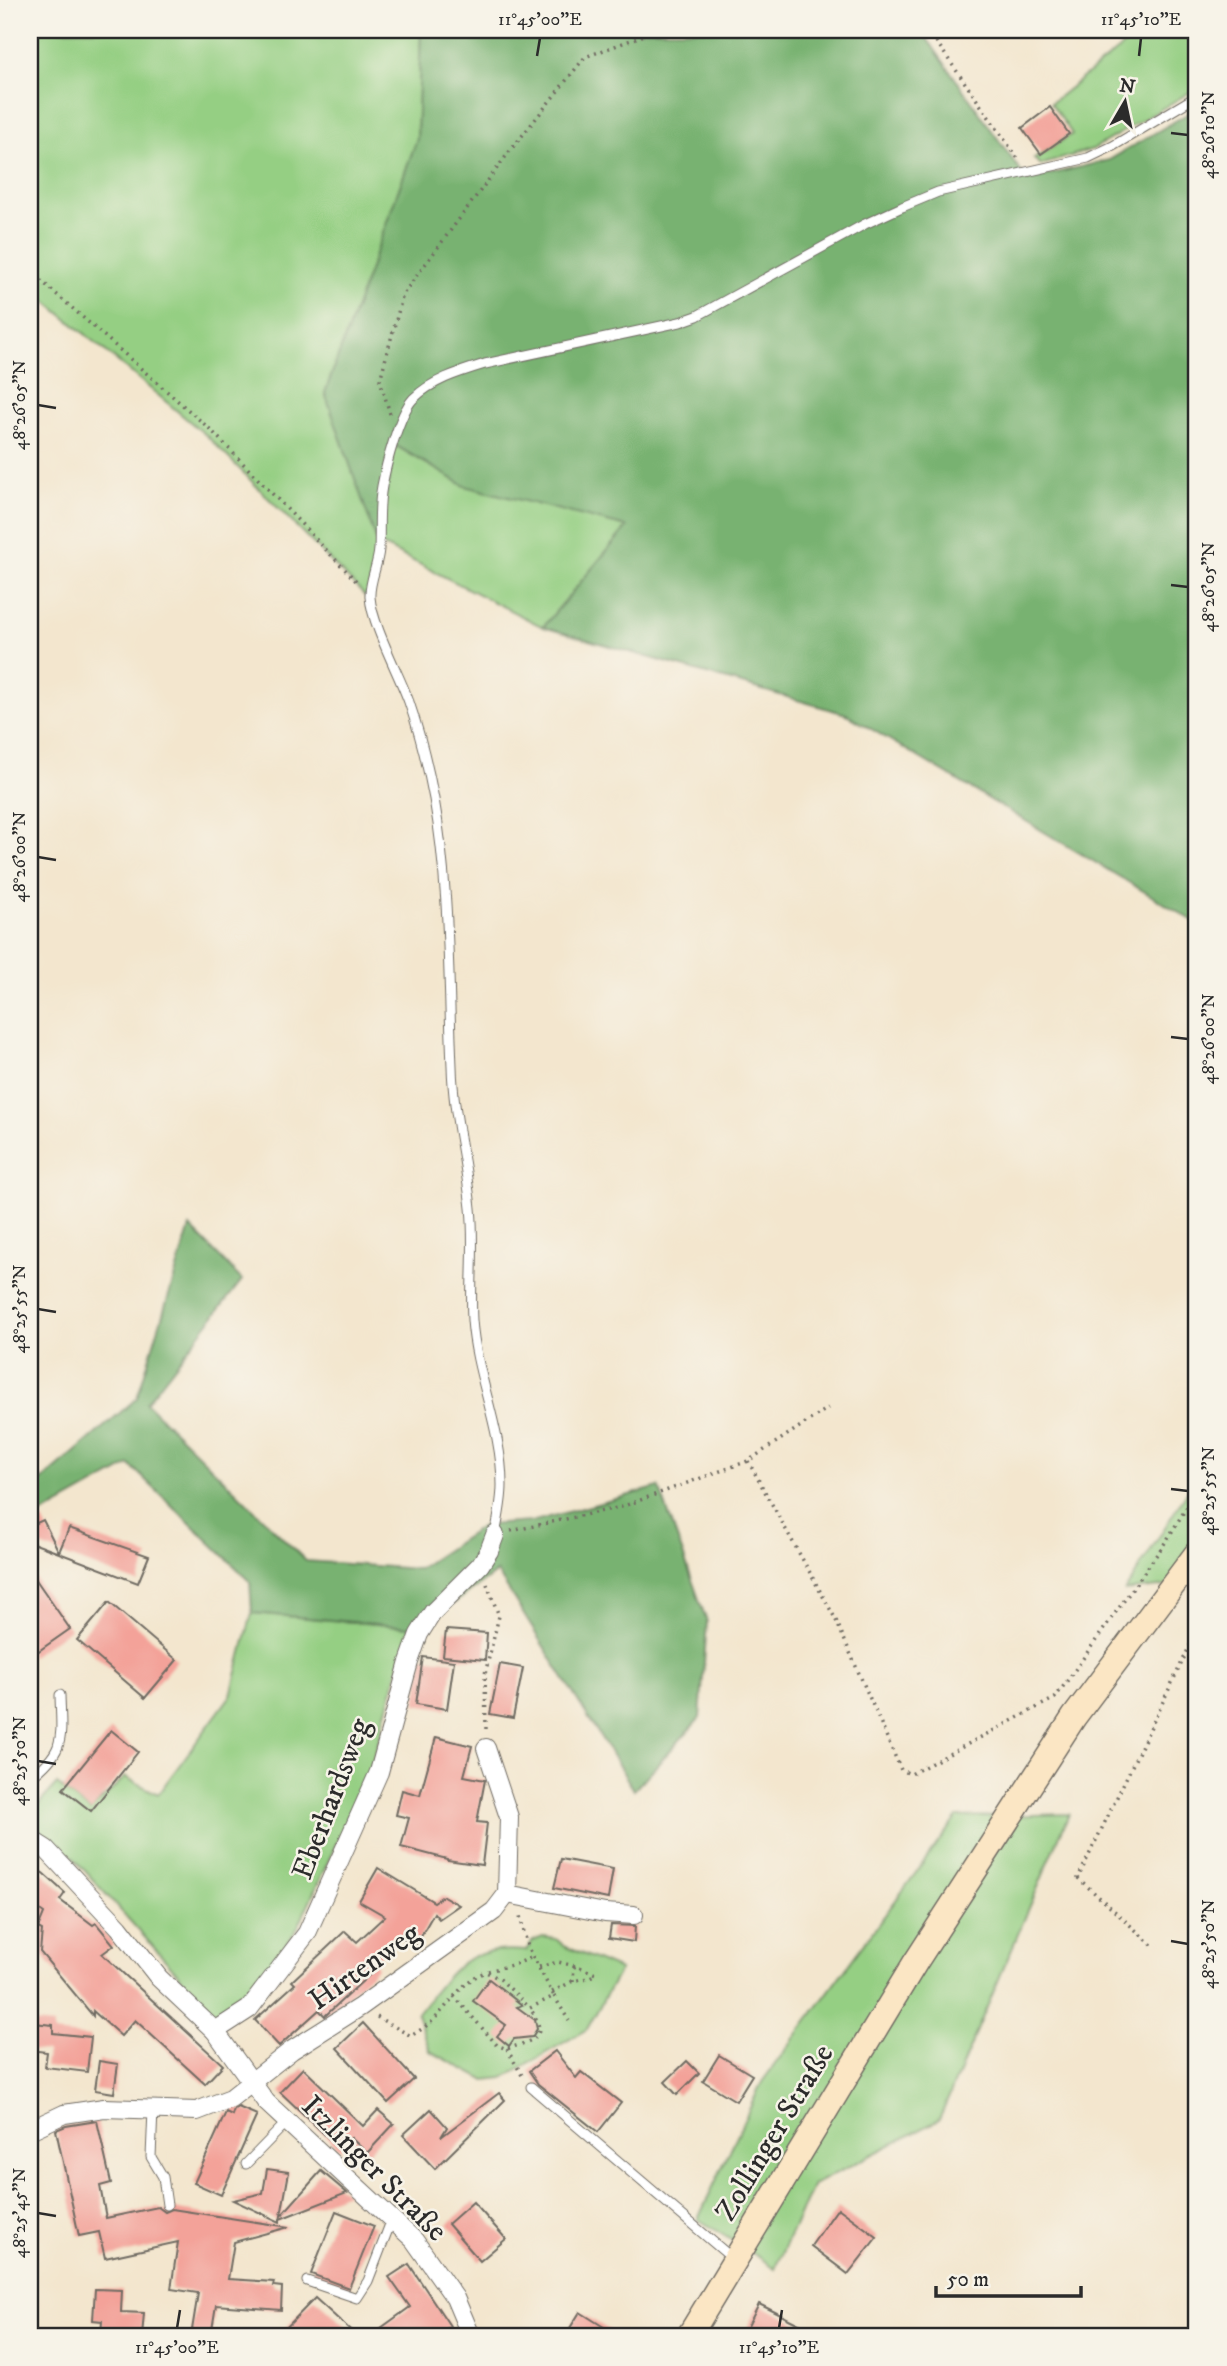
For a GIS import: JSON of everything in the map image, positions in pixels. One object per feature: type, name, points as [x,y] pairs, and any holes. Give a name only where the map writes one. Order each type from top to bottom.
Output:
[{"type":"main road","name":"Zollinger Straße","points":[[689,2336],[915,1964],[1074,1717],[1193,1565]]},
{"type":"street","name":"Eberhardsweg","points":[[215,2031],[249,2009],[307,1933],[379,1772],[408,1662],[419,1634],[433,1612],[480,1565],[495,1535]]},
{"type":"street","points":[[486,1748],[509,1817],[507,1894],[605,1913],[635,1914]]},
{"type":"street","name":"Itzlinger Straße","points":[[30,1839],[46,1849],[119,1927],[159,1978],[215,2031],[266,2102],[414,2239],[455,2298],[471,2336]]},
{"type":"street","name":"Hirtenweg","points":[[251,2082],[292,2050],[360,2007],[494,1911],[507,1894]]},
{"type":"street","points":[[30,2130],[64,2113],[104,2108],[198,2111],[231,2098],[251,2082]]},
{"type":"lane","points":[[495,1535],[502,1484],[497,1442],[472,1323],[474,1240],[455,1110],[445,877],[425,755],[410,704],[376,620],[370,596],[378,559],[382,488],[403,413],[411,401],[437,381],[485,364],[697,316],[865,223],[938,192],[1087,158],[1113,146],[1197,96]]},
{"type":"lane","points":[[30,1778],[48,1764],[61,1743],[60,1695]]},
{"type":"lane","points":[[531,2087],[735,2260]]},
{"type":"lane","points":[[153,2110],[151,2157],[163,2177],[167,2205]]},
{"type":"lane","points":[[246,2164],[287,2122]]},
{"type":"lane","points":[[307,2281],[357,2298],[368,2280],[392,2219]]},
{"type":"path","points":[[396,436],[380,380],[403,293],[585,57],[658,30]]},
{"type":"path","points":[[928,30],[1027,172]]},
{"type":"path","points":[[30,271],[211,430],[370,596]]},
{"type":"path","points":[[495,1535],[621,1507],[748,1461],[828,1408]]},
{"type":"path","points":[[748,1461],[835,1618],[901,1770],[911,1774],[1055,1698],[1167,1540],[1197,1490]]},
{"type":"path","points":[[480,1565],[499,1615],[485,1675],[486,1748]]},
{"type":"path","points":[[1152,1945],[1078,1878],[1197,1630]]},
{"type":"path","points":[[518,1910],[533,1957],[569,2021]]},
{"type":"path","points":[[360,2007],[411,2036],[430,2023],[478,1974],[533,1957]]},
{"type":"path","points":[[530,2008],[573,1981],[596,1973],[558,1962],[538,1967]]},
{"type":"path","points":[[573,1981],[574,1967],[577,1966]]},
{"type":"path","points":[[486,1972],[500,1979],[530,2008],[539,2023],[540,2031],[535,2038],[507,2049]]},
{"type":"path","points":[[454,1996],[497,2045],[507,2049],[517,2070],[531,2087]]},
{"type":"green space","points":[[30,30],[421,30],[417,139],[325,393],[377,540],[394,445],[465,486],[627,527],[543,627],[378,543],[367,598],[207,436],[30,288]]},
{"type":"green space","points":[[421,30],[921,30],[1027,180],[1109,160],[1197,108],[1197,923],[846,714],[543,627],[627,527],[465,486],[395,445],[377,542],[325,393],[417,139]]},
{"type":"green space","points":[[1143,30],[1197,30],[1197,88],[1093,149],[1041,165],[1034,159],[1072,134],[1051,103]]},
{"type":"green space","points":[[190,1227],[242,1280],[146,1403],[306,1561],[418,1569],[484,1525],[531,1522],[659,1487],[707,1622],[700,1718],[634,1790],[497,1572],[438,1615],[410,1627],[252,1613],[250,1581],[130,1465],[30,1521],[30,1491],[137,1398]]},
{"type":"green space","points":[[1197,1476],[1197,1562],[1176,1585],[1125,1591]]},
{"type":"green space","points":[[252,1613],[410,1627],[371,1768],[298,1927],[249,2002],[219,2020],[69,1853],[30,1832],[30,1814],[57,1784],[90,1811],[125,1777],[158,1794],[231,1695]]},
{"type":"green space","points":[[1069,1814],[939,2120],[813,2185],[775,2268],[698,2219],[762,2082],[957,1817]]},
{"type":"green space","points":[[543,1937],[556,1939],[564,1946],[620,1970],[587,2029],[503,2078],[484,2080],[430,2051],[417,2014],[450,1973],[473,1957],[487,1952],[526,1951],[533,1941]]},
{"type":"building","points":[[1050,107],[1069,134],[1041,154],[1022,128]]},
{"type":"building","points":[[43,1520],[59,1552],[69,1528],[149,1556],[138,1583],[30,1542],[30,1526]]},
{"type":"building","points":[[30,1571],[70,1629],[30,1657]]},
{"type":"building","points":[[109,1602],[177,1660],[145,1698],[77,1640]]},
{"type":"building","points":[[446,1630],[487,1633],[485,1660],[443,1656]]},
{"type":"building","points":[[423,1657],[454,1661],[447,1709],[416,1704]]},
{"type":"building","points":[[500,1664],[523,1668],[513,1718],[490,1714]]},
{"type":"building","points":[[111,1730],[138,1752],[91,1811],[63,1789]]},
{"type":"building","points":[[436,1737],[472,1746],[464,1776],[485,1780],[477,1822],[487,1823],[482,1865],[447,1860],[401,1847],[409,1818],[396,1815],[402,1790],[420,1795]]},
{"type":"building","points":[[561,1859],[613,1869],[608,1899],[554,1888]]},
{"type":"building","points":[[30,1867],[43,1873],[65,1893],[60,1900],[93,1925],[96,1923],[114,1945],[102,1954],[223,2065],[205,2084],[135,2020],[121,2036],[93,2011],[93,2016],[40,1952],[42,1930],[38,1928],[44,1913],[30,1903]]},
{"type":"building","points":[[378,1868],[434,1902],[443,1896],[459,1905],[439,1919],[434,1913],[415,1946],[400,1937],[373,1962],[378,1967],[325,2016],[319,2010],[279,2046],[255,2020],[295,1984],[292,1981],[345,1931],[357,1942],[385,1916],[359,1901]]},
{"type":"building","points":[[611,1925],[635,1926],[634,1942],[609,1938]]},
{"type":"building","points":[[489,1979],[522,2005],[517,2007],[535,2020],[537,2029],[532,2037],[514,2039],[509,2046],[497,2036],[506,2025],[473,2001]]},
{"type":"building","points":[[33,2023],[53,2025],[53,2033],[91,2037],[87,2072],[45,2067],[47,2052],[30,2050]]},
{"type":"building","points":[[363,2023],[414,2079],[388,2103],[337,2048]]},
{"type":"building","points":[[555,2051],[576,2078],[581,2072],[621,2103],[598,2132],[538,2084],[529,2071]]},
{"type":"building","points":[[719,2055],[752,2075],[736,2101],[703,2081]]},
{"type":"building","points":[[99,2061],[118,2064],[114,2093],[95,2090]]},
{"type":"building","points":[[687,2061],[699,2073],[677,2095],[665,2082]]},
{"type":"building","points":[[303,2068],[363,2126],[378,2110],[394,2124],[367,2153],[351,2138],[340,2149],[280,2092]]},
{"type":"building","points":[[499,2093],[505,2100],[435,2169],[403,2135],[431,2109],[447,2127],[441,2137]]},
{"type":"building","points":[[238,2107],[257,2115],[221,2195],[194,2183],[226,2112],[232,2115]]},
{"type":"building","points":[[97,2121],[111,2183],[100,2186],[106,2218],[158,2207],[165,2212],[172,2209],[289,2227],[234,2242],[228,2279],[274,2282],[273,2286],[282,2287],[281,2310],[216,2305],[211,2336],[191,2336],[198,2293],[171,2289],[178,2242],[105,2258],[99,2232],[79,2236],[56,2130]]},
{"type":"building","points":[[267,2169],[289,2172],[281,2216],[321,2171],[347,2193],[280,2219],[280,2222],[233,2200],[263,2193]]},
{"type":"building","points":[[473,2202],[506,2239],[480,2261],[448,2224]]},
{"type":"building","points":[[838,2208],[877,2237],[848,2274],[811,2246]]},
{"type":"building","points":[[336,2211],[374,2226],[349,2288],[311,2274]]},
{"type":"building","points":[[409,2264],[450,2326],[437,2336],[370,2336],[410,2307],[389,2277]]},
{"type":"building","points":[[95,2289],[122,2290],[121,2312],[144,2313],[142,2336],[101,2336],[102,2321],[93,2320]]},
{"type":"building","points":[[315,2298],[337,2318],[357,2336],[278,2336]]},
{"type":"building","points":[[759,2304],[823,2336],[743,2336]]},
{"type":"building","points":[[580,2312],[618,2336],[565,2336]]}]
